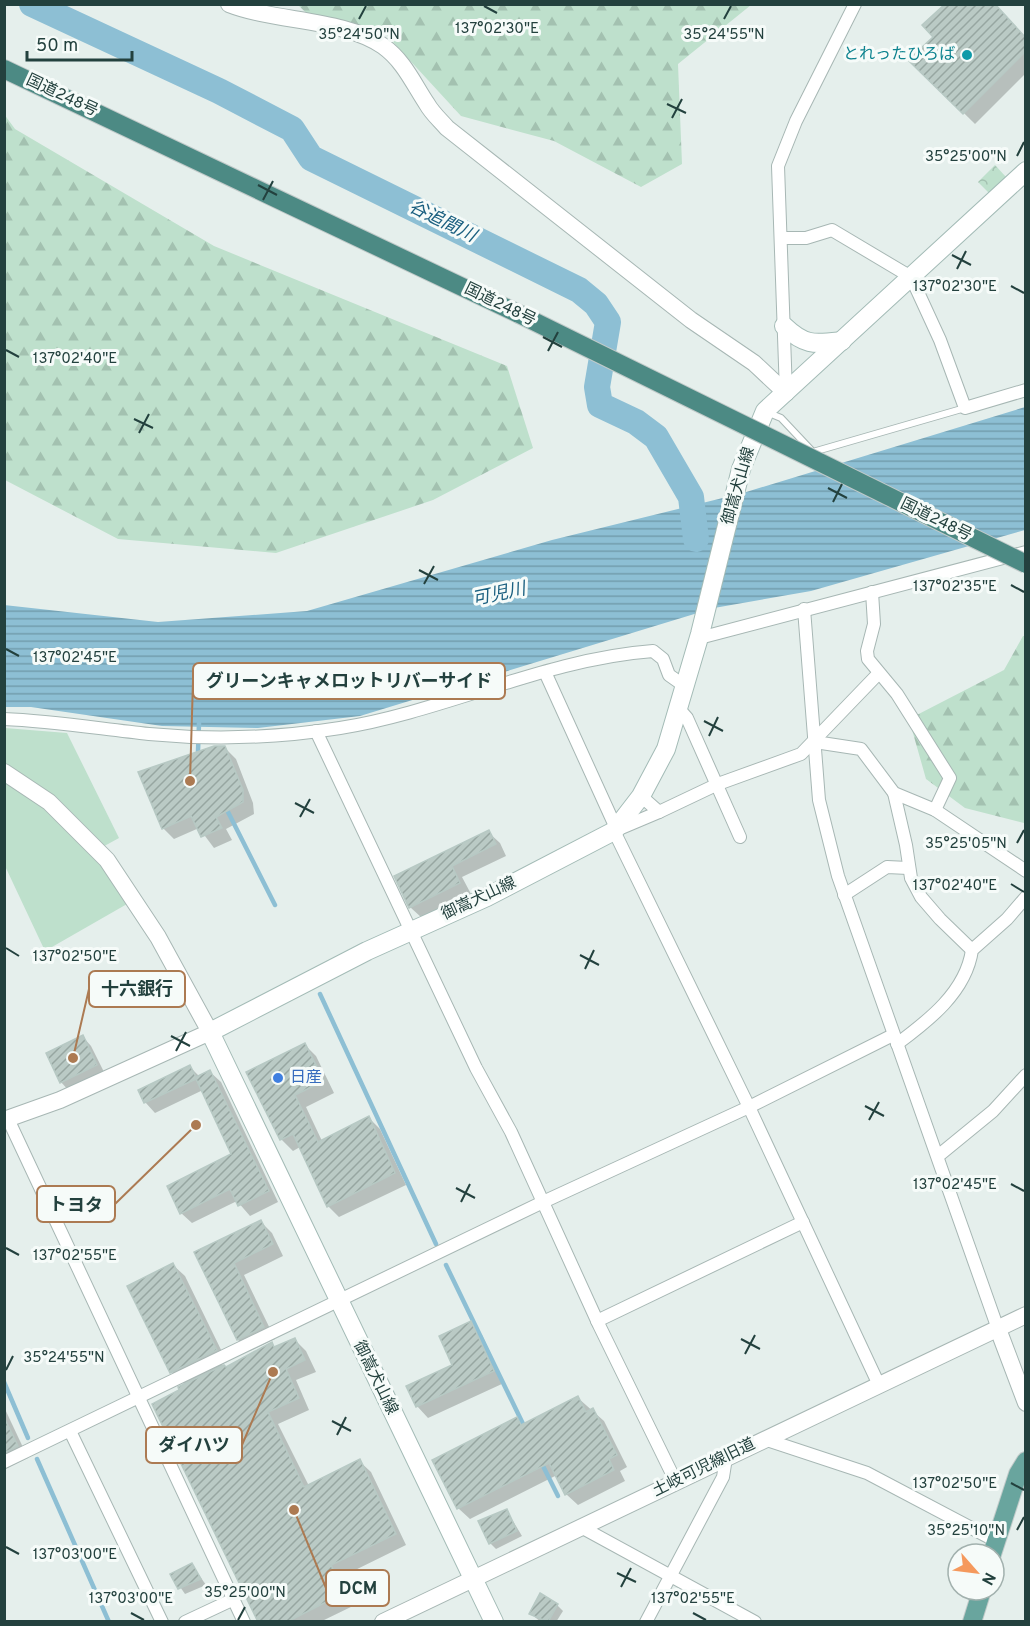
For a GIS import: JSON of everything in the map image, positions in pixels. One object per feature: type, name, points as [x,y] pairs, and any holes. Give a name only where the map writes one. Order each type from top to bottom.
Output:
[{"type":"highway","name":"国道248号","points":[[4,69],[519,314],[1026,564]]},
{"type":"main road","name":"御嵩犬山線","points":[[494,1622],[210,1032],[410,931],[488,897],[615,830],[642,796],[666,749],[686,687],[741,470],[765,411],[1026,171]]},
{"type":"main road","points":[[784,326],[795,337],[813,344],[842,341]]},
{"type":"main road","points":[[996,1542],[1018,1474],[1026,1461]]},
{"type":"main road","points":[[972,1622],[978,1602]]},
{"type":"street","points":[[229,4],[251,13],[353,32],[383,46],[406,69],[428,105],[447,128],[691,320],[754,363],[786,393]]},
{"type":"street","points":[[786,393],[778,166],[796,121],[855,4]]},
{"type":"street","points":[[781,238],[806,238],[832,230],[911,277],[940,340],[965,408],[1026,390]]},
{"type":"street","points":[[700,634],[707,636],[1026,552]]},
{"type":"street","points":[[872,592],[874,624],[867,651],[868,659],[878,674],[897,694],[950,778],[935,810]]},
{"type":"street","points":[[804,609],[819,800],[844,895],[1026,1403]]},
{"type":"street","points":[[4,719],[198,737],[278,735],[341,728],[545,672],[653,651],[663,659],[669,675],[686,687]]},
{"type":"street","points":[[545,672],[615,830],[749,1107],[879,1384]]},
{"type":"street","points":[[615,830],[718,784],[801,754],[878,674]]},
{"type":"street","points":[[679,709],[687,718],[740,837]]},
{"type":"street","points":[[316,731],[476,1068],[511,1132],[597,1322],[676,1482]]},
{"type":"street","points":[[815,742],[861,749],[894,793],[906,844],[908,868],[921,897],[957,939],[972,950]]},
{"type":"street","points":[[4,772],[49,802],[107,860],[158,937],[210,1032],[60,1101],[6,1120],[244,1622]]},
{"type":"street","points":[[894,793],[935,810],[1026,871]]},
{"type":"street","points":[[642,796],[659,812]]},
{"type":"street","points":[[844,895],[887,867],[908,868]]},
{"type":"street","points":[[4,1462],[543,1202],[895,1040],[943,1006],[970,962],[972,950],[1007,919],[1026,897]]},
{"type":"street","points":[[938,1156],[993,1111],[1026,1075]]},
{"type":"street","points":[[597,1322],[803,1222]]},
{"type":"street","name":"土岐可児線旧道","points":[[383,1622],[1026,1315]]},
{"type":"street","points":[[70,1431],[162,1622]]},
{"type":"street","points":[[764,1440],[867,1473],[984,1542]]},
{"type":"street","points":[[646,1622],[723,1477],[726,1458]]},
{"type":"street","points":[[581,1527],[755,1622]]},
{"type":"street","points":[[185,1622],[234,1599]]},
{"type":"lane","points":[[765,411],[781,418],[813,452],[965,408]]},
{"type":"green space","points":[[298,5],[751,5],[678,64],[682,164],[641,187],[554,141],[461,116],[381,29],[327,33]]},
{"type":"green space","points":[[4,114],[15,129],[214,246],[507,366],[533,448],[433,500],[276,553],[118,539],[5,480]]},
{"type":"green space","points":[[995,165],[1006,177],[989,193],[978,182]]},
{"type":"green space","points":[[1025,636],[1025,830],[1024,823],[965,808],[926,779],[909,719],[1004,670]]},
{"type":"green space","points":[[5,728],[67,733],[119,838],[97,850],[134,900],[45,951],[5,866]]},
{"type":"water","name":"可児川","points":[[1025,407],[1025,530],[811,591],[714,608],[360,716],[258,728],[162,726],[31,707],[5,707],[4,605],[158,622],[307,611],[552,540],[743,493]]},
{"type":"building","name":"とれったひろば","points":[[945,4],[995,4],[1026,38],[1026,51],[963,114],[908,60],[933,37],[922,25]]},
{"type":"building","points":[[214,746],[225,746],[243,790],[243,802],[216,817],[222,828],[201,837],[191,816],[162,829],[138,772]]},
{"type":"building","points":[[489,830],[496,844],[452,866],[460,883],[409,908],[394,876]]},
{"type":"building","points":[[83,1035],[97,1065],[60,1083],[46,1053]]},
{"type":"building","points":[[305,1043],[324,1081],[295,1095],[318,1142],[369,1116],[395,1173],[327,1207],[293,1134],[280,1140],[246,1072]]},
{"type":"building","points":[[190,1065],[196,1077],[210,1070],[269,1191],[238,1206],[230,1189],[180,1214],[167,1186],[231,1154],[196,1079],[144,1103],[138,1090]]},
{"type":"building","points":[[261,1220],[273,1244],[234,1263],[264,1327],[237,1340],[194,1252]]},
{"type":"building","points":[[173,1263],[217,1350],[170,1373],[127,1286]]},
{"type":"building","points":[[471,1321],[494,1371],[416,1407],[406,1386],[452,1365],[439,1336]]},
{"type":"building","points":[[295,1338],[305,1360],[286,1369],[299,1398],[268,1412],[304,1487],[360,1459],[396,1534],[331,1565],[344,1593],[287,1622],[258,1622],[152,1404],[179,1390],[178,1387],[224,1365],[226,1367],[272,1342],[274,1347]]},
{"type":"building","points":[[578,1396],[586,1412],[593,1408],[617,1455],[609,1459],[614,1470],[565,1495],[549,1463],[457,1509],[432,1460],[517,1417],[521,1425]]},
{"type":"building","points":[[4,1417],[18,1446],[4,1453]]},
{"type":"building","points":[[507,1509],[517,1531],[489,1544],[478,1521]]},
{"type":"building","points":[[192,1563],[201,1579],[178,1589],[170,1574]]},
{"type":"building","points":[[540,1593],[558,1604],[548,1622],[529,1614]]},
{"type":"waterway","name":"谷追間川","points":[[32,4],[219,91],[292,129],[311,158],[579,290],[596,304],[608,322],[597,387],[600,405],[636,422],[656,437],[691,497],[696,539]]},
{"type":"waterway","points":[[199,723],[198,751],[200,755]]},
{"type":"waterway","points":[[225,806],[275,905]]},
{"type":"waterway","points":[[320,994],[436,1244]]},
{"type":"waterway","points":[[446,1265],[525,1428]]},
{"type":"waterway","points":[[4,1382],[28,1438]]},
{"type":"waterway","points":[[37,1459],[109,1622]]},
{"type":"waterway","points":[[541,1462],[558,1496]]},
{"type":"place","name":"とれったひろば","points":[[967,55]]},
{"type":"place","name":"グリーンキャメロットリバーサイド","points":[[190,781]]},
{"type":"place","name":"十六銀行","points":[[73,1058]]},
{"type":"place","name":"日産","points":[[278,1078]]},
{"type":"place","name":"トヨタ","points":[[196,1125]]},
{"type":"place","name":"ダイハツ","points":[[273,1372]]},
{"type":"place","name":"DCM","points":[[294,1510]]}]
